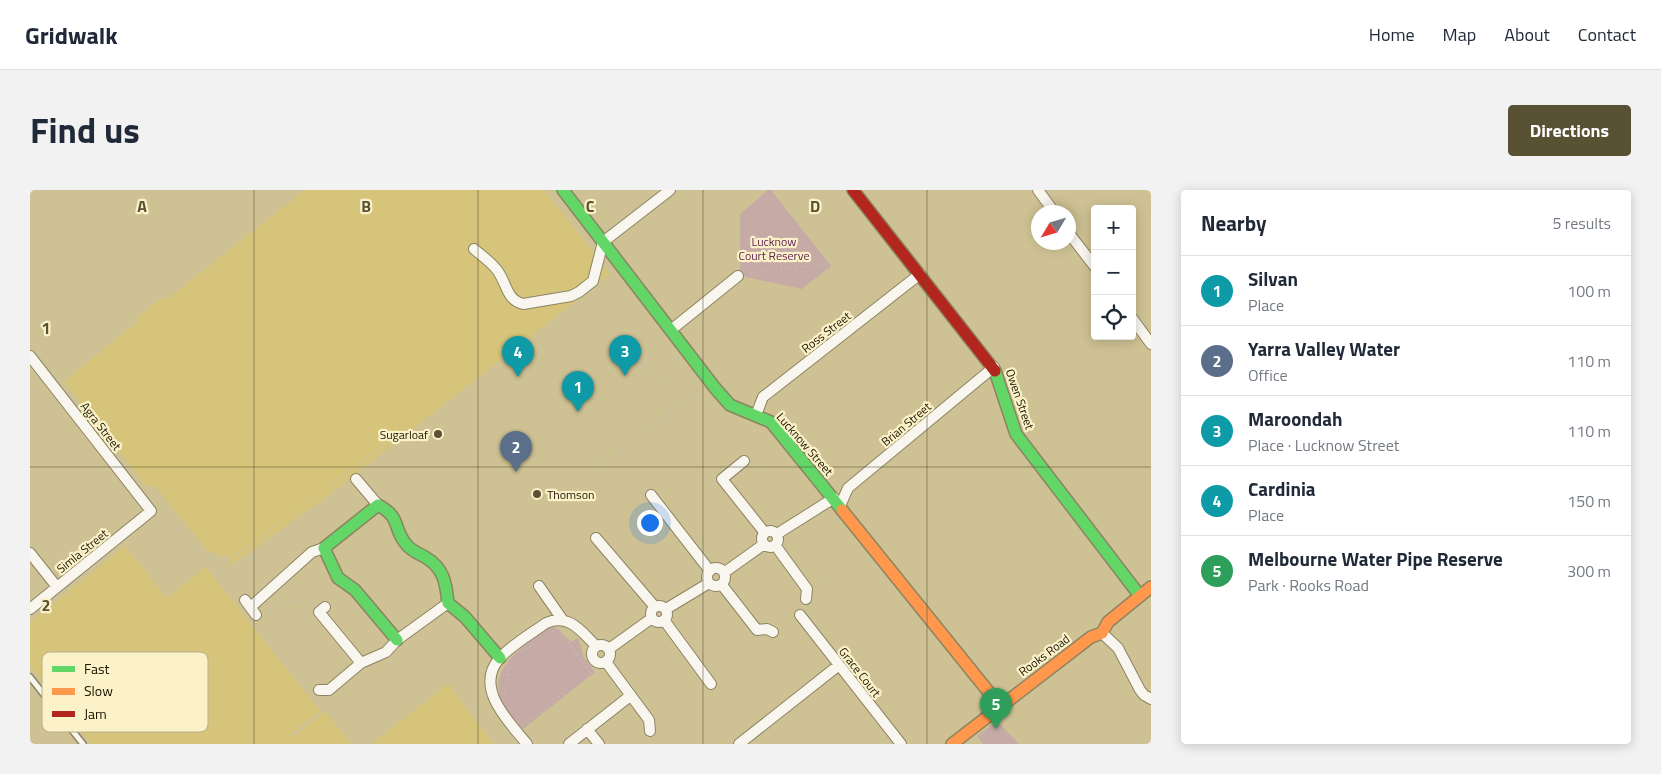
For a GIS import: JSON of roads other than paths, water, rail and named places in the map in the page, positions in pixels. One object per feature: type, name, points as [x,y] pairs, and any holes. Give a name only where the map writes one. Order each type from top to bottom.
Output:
[{"type":"street","name":"Lucknow Street","points":[[563,190],[730,405],[770,422],[837,502],[1000,706]]},
{"type":"street","points":[[474,249],[496,269],[510,297],[515,302],[523,304],[571,296],[592,281],[603,242],[670,190]]},
{"type":"street","name":"Owen Street","points":[[853,190],[994,367],[1016,434],[1140,596]]},
{"type":"street","points":[[1038,190],[1049,205]]},
{"type":"street","points":[[1076,243],[1091,263]]},
{"type":"street","name":"Ross Street","points":[[756,415],[763,397],[920,274]]},
{"type":"street","points":[[671,330],[738,276]]},
{"type":"street","points":[[1136,323],[1151,344]]},
{"type":"street","name":"Agra Street","points":[[30,356],[149,507],[150,513]]},
{"type":"street","name":"Brian Street","points":[[837,502],[848,488],[994,367]]},
{"type":"street","points":[[744,461],[722,479],[769,547],[775,545],[778,541],[777,534]]},
{"type":"street","points":[[356,479],[378,505],[391,512],[401,538],[408,548],[437,565],[443,571],[447,581],[448,603],[465,617],[505,660]]},
{"type":"street","points":[[651,495],[710,571]]},
{"type":"street","points":[[777,534],[837,502]]},
{"type":"street","points":[[254,602],[312,552],[324,548],[378,505]]},
{"type":"street","name":"Simla Street","points":[[30,609],[150,513]]},
{"type":"street","points":[[725,572],[770,531],[777,534]]},
{"type":"street","points":[[596,538],[655,607]]},
{"type":"street","points":[[775,545],[807,589],[806,599]]},
{"type":"street","points":[[324,548],[338,578],[355,590],[397,640]]},
{"type":"street","points":[[30,553],[57,587]]},
{"type":"street","points":[[716,568],[725,572],[726,579],[722,584],[717,587],[709,583],[707,577],[710,571],[716,568]]},
{"type":"street","points":[[666,609],[709,583]]},
{"type":"street","points":[[722,584],[766,631]]},
{"type":"street","points":[[539,586],[562,619],[572,623],[592,643],[603,645],[609,649],[609,666]]},
{"type":"street","name":"Rooks Road","points":[[952,744],[1091,637],[1102,632],[1108,622],[1151,587]]},
{"type":"street","points":[[319,690],[329,690],[362,663],[386,652],[397,640],[448,603]]},
{"type":"street","points":[[324,604],[319,612],[362,663]]},
{"type":"street","points":[[661,606],[666,609],[667,615],[664,620],[658,622],[652,618],[651,612],[655,607],[661,606]]},
{"type":"street","name":"Grace Court","points":[[800,615],[901,744]]},
{"type":"street","points":[[609,649],[652,618]]},
{"type":"street","points":[[527,744],[500,711],[492,692],[492,678],[505,660],[546,623],[562,619]]},
{"type":"street","points":[[664,620],[709,681]]},
{"type":"street","points":[[1102,632],[1118,648],[1144,696],[1151,698]]},
{"type":"street","points":[[592,643],[594,659],[609,666],[649,720],[650,731]]},
{"type":"street","points":[[739,744],[839,665]]},
{"type":"street","points":[[569,744],[630,696]]},
{"type":"street","points":[[587,729],[599,744]]},
{"type":"lane","points":[[30,677],[42,692]]},
{"type":"lane","points":[[74,732],[83,744]]},
{"type":"place","name":"Maroondah","points":[[625,376]]},
{"type":"place","name":"Cardinia","points":[[518,377]]},
{"type":"place","name":"Silvan","points":[[578,412]]},
{"type":"place","name":"Sugarloaf","points":[[438,434]]},
{"type":"place","name":"Yarra Valley Water","points":[[516,472]]},
{"type":"place","name":"Thomson","points":[[537,494]]},
{"type":"place","name":"Melbourne Water Pipe Reserve","points":[[996,729]]},
{"type":"park label","name":"Lucknow Court Reserve","points":[[774,248]]}]
